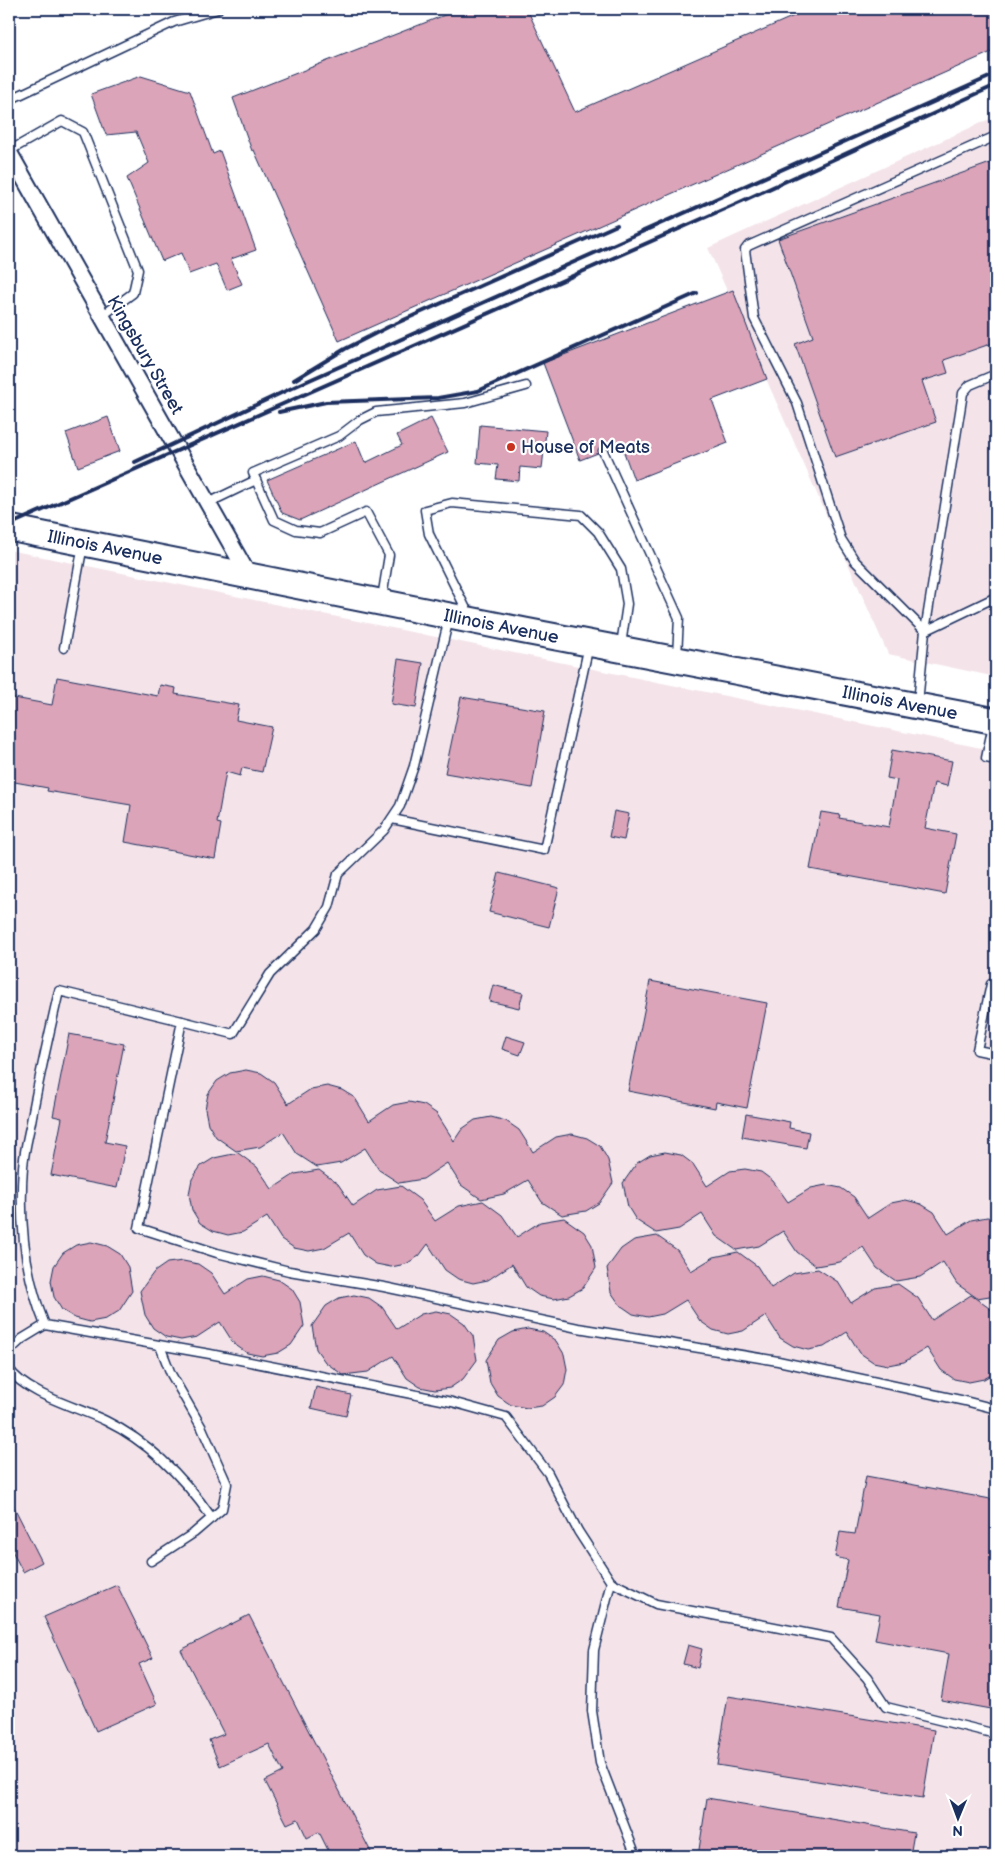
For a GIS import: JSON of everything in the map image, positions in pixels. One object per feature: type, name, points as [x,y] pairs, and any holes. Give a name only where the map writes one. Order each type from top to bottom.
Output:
[{"type":"main road","name":"Illinois Avenue","points":[[9,528],[590,644],[995,721]]},
{"type":"street","name":"Kingsbury Street","points":[[9,152],[249,576]]},
{"type":"lane","points":[[9,100],[174,22],[218,9]]},
{"type":"lane","points":[[9,152],[62,121],[83,132],[138,270],[134,293],[102,316]]},
{"type":"lane","points":[[925,631],[855,561],[841,539],[797,403],[754,318],[745,250],[748,246],[996,136]]},
{"type":"lane","points":[[917,706],[925,631],[963,392],[970,385],[996,374]]},
{"type":"lane","points":[[381,602],[389,555],[366,512],[320,533],[296,530],[274,520],[253,473],[339,436],[360,420],[376,412],[465,403],[526,386]]},
{"type":"lane","points":[[603,451],[679,618],[677,660]]},
{"type":"lane","points":[[208,503],[256,480]]},
{"type":"lane","points":[[45,1325],[36,1302],[28,1269],[23,1213],[22,1166],[37,1085],[58,990],[233,1034],[270,974],[316,929],[328,907],[338,874],[373,842],[392,819],[405,795],[460,618],[429,534],[425,510],[452,503],[581,515],[598,532],[621,569],[628,604],[620,649]]},
{"type":"lane","points":[[64,648],[83,543]]},
{"type":"lane","points":[[925,631],[996,597]]},
{"type":"lane","points":[[392,819],[544,850],[590,644]]},
{"type":"lane","points":[[995,721],[986,758],[996,760]]},
{"type":"lane","points":[[996,984],[991,984],[977,1050],[996,1054]]},
{"type":"lane","points":[[182,1021],[139,1228],[217,1253],[289,1271],[384,1287],[605,1332],[778,1361],[996,1409]]},
{"type":"lane","points":[[9,1351],[22,1339],[45,1325],[210,1354],[452,1402],[506,1417],[548,1473],[578,1531],[611,1582],[656,1604],[831,1638],[867,1678],[886,1707],[996,1734]]},
{"type":"lane","points":[[151,1561],[194,1534],[222,1509],[228,1484],[202,1428],[171,1374],[160,1346]]},
{"type":"lane","points":[[9,1369],[15,1377],[48,1396],[107,1422],[152,1451],[193,1490],[212,1518]]},
{"type":"lane","points":[[611,1582],[594,1650],[592,1711],[600,1763],[636,1856]]},
{"type":"shaded area","points":[[996,116],[996,677],[888,654],[708,248]]},
{"type":"shaded area","points":[[9,550],[996,751],[996,1856],[9,1856]]},
{"type":"building","points":[[460,9],[527,9],[575,112],[810,9],[996,9],[996,50],[339,341],[254,150],[252,151],[233,98]]},
{"type":"building","points":[[141,76],[190,91],[213,154],[220,151],[256,250],[231,259],[242,284],[227,290],[216,264],[189,274],[181,253],[162,261],[127,178],[149,163],[136,132],[106,135],[91,94]]},
{"type":"building","points":[[996,161],[996,342],[944,360],[948,373],[922,381],[936,422],[835,457],[795,344],[813,337],[778,239]]},
{"type":"building","points":[[733,290],[767,379],[712,400],[728,443],[634,480],[621,444],[608,449],[601,446],[598,453],[580,460],[543,363]]},
{"type":"building","points":[[108,417],[120,451],[78,467],[66,433]]},
{"type":"building","points":[[431,418],[448,452],[300,520],[282,513],[267,480],[356,441],[365,463],[402,445],[397,435]]},
{"type":"building","name":"House of Meats","points":[[480,425],[546,431],[542,469],[520,467],[519,481],[496,479],[498,465],[477,463]]},
{"type":"building","points":[[398,659],[423,663],[416,708],[391,704]]},
{"type":"building","points":[[57,677],[158,696],[160,685],[176,688],[175,694],[239,705],[236,720],[272,727],[262,772],[242,768],[240,776],[226,772],[217,823],[221,824],[215,859],[125,842],[131,805],[47,791],[48,788],[9,781],[9,697],[52,705]]},
{"type":"building","points":[[461,697],[545,711],[532,788],[445,773]]},
{"type":"building","points":[[892,750],[952,761],[947,786],[934,783],[925,828],[956,834],[945,894],[810,869],[821,812],[840,815],[839,818],[889,827],[897,780],[887,778]]},
{"type":"building","points":[[614,811],[629,814],[624,840],[609,837]]},
{"type":"building","points":[[499,873],[559,888],[549,927],[489,912]]},
{"type":"building","points":[[650,981],[767,1003],[747,1108],[716,1102],[715,1108],[628,1091]]},
{"type":"building","points":[[493,985],[523,993],[519,1008],[489,1001]]},
{"type":"building","points":[[69,1034],[124,1044],[105,1142],[125,1146],[117,1188],[51,1175],[62,1118],[53,1116]]},
{"type":"building","points":[[506,1036],[525,1042],[520,1055],[502,1049]]},
{"type":"building","points":[[246,1070],[261,1073],[274,1082],[288,1104],[311,1089],[327,1086],[342,1090],[355,1098],[369,1121],[393,1105],[409,1102],[424,1105],[437,1114],[454,1141],[462,1129],[475,1120],[491,1117],[506,1121],[519,1130],[533,1152],[556,1137],[572,1134],[587,1138],[600,1146],[608,1160],[613,1183],[599,1203],[586,1211],[562,1215],[542,1202],[528,1180],[504,1194],[481,1199],[461,1185],[447,1163],[423,1179],[399,1183],[379,1170],[365,1148],[341,1163],[317,1167],[297,1154],[283,1132],[260,1147],[236,1151],[216,1137],[208,1124],[205,1109],[208,1094],[217,1081],[230,1073]]},
{"type":"building","points":[[746,1114],[790,1122],[789,1128],[809,1132],[806,1148],[742,1137]]},
{"type":"building","points":[[665,1152],[681,1155],[693,1164],[707,1186],[730,1171],[745,1169],[761,1172],[773,1181],[788,1202],[811,1188],[826,1185],[841,1188],[854,1197],[868,1218],[891,1203],[906,1200],[921,1204],[934,1212],[948,1234],[971,1220],[987,1217],[996,1219],[996,1295],[977,1298],[957,1284],[943,1262],[920,1277],[896,1281],[877,1268],[863,1247],[840,1262],[816,1266],[797,1252],[783,1231],[759,1246],[736,1250],[716,1236],[702,1214],[679,1229],[656,1233],[636,1220],[628,1207],[623,1183],[637,1163],[650,1155]]},
{"type":"building","points":[[238,1153],[257,1167],[272,1189],[295,1174],[319,1170],[338,1184],[353,1206],[377,1190],[401,1186],[420,1200],[435,1221],[459,1206],[483,1201],[502,1215],[517,1237],[540,1222],[564,1218],[584,1232],[592,1245],[596,1268],[583,1288],[569,1296],[554,1299],[539,1296],[526,1287],[512,1264],[488,1280],[473,1283],[458,1279],[445,1270],[428,1244],[419,1256],[406,1264],[391,1267],[376,1264],[363,1255],[349,1233],[324,1248],[309,1251],[294,1248],[281,1239],[267,1217],[243,1232],[228,1235],[213,1231],[200,1223],[192,1210],[189,1194],[192,1179],[201,1166],[214,1158]]},
{"type":"building","points":[[657,1236],[677,1250],[691,1271],[714,1257],[738,1252],[757,1266],[771,1288],[794,1273],[818,1269],[838,1282],[851,1303],[875,1288],[898,1284],[918,1298],[932,1320],[971,1295],[996,1313],[996,1372],[984,1379],[969,1382],[954,1379],[941,1370],[927,1348],[904,1362],[888,1365],[873,1362],[860,1353],[847,1332],[824,1347],[808,1350],[793,1346],[780,1338],[766,1316],[743,1331],[728,1334],[713,1330],[700,1321],[686,1300],[663,1314],[648,1317],[633,1314],[620,1305],[611,1292],[607,1268],[621,1249],[634,1240]]},
{"type":"building","points":[[91,1242],[107,1246],[120,1254],[128,1267],[132,1291],[119,1311],[106,1319],[90,1322],[75,1318],[62,1310],[54,1297],[51,1281],[54,1266],[63,1253],[76,1245]]},
{"type":"building","points":[[183,1261],[198,1264],[211,1273],[225,1294],[248,1279],[263,1276],[279,1280],[292,1289],[300,1302],[304,1326],[291,1345],[278,1353],[262,1356],[247,1353],[234,1344],[220,1322],[197,1337],[181,1340],[166,1337],[153,1328],[145,1315],[140,1291],[154,1272],[167,1263]]},
{"type":"building","points":[[354,1295],[369,1298],[382,1307],[397,1329],[421,1314],[436,1311],[451,1314],[464,1323],[473,1336],[477,1360],[463,1379],[450,1388],[435,1390],[420,1387],[407,1378],[393,1356],[368,1372],[343,1375],[325,1362],[316,1349],[312,1326],[326,1306],[339,1298]]},
{"type":"building","points":[[528,1329],[543,1332],[556,1341],[564,1354],[567,1369],[564,1385],[555,1397],[542,1406],[527,1408],[511,1405],[498,1396],[490,1383],[486,1360],[499,1340],[513,1332]]},
{"type":"building","points":[[316,1387],[351,1395],[346,1416],[311,1408]]},
{"type":"building","points":[[866,1476],[996,1500],[996,1710],[941,1700],[949,1654],[875,1640],[880,1614],[839,1607],[848,1560],[835,1557],[840,1532],[855,1534]]},
{"type":"building","points":[[9,1497],[42,1562],[23,1572],[9,1545]]},
{"type":"building","points":[[117,1585],[153,1658],[139,1664],[157,1704],[96,1731],[44,1617]]},
{"type":"building","points":[[249,1615],[373,1856],[331,1856],[319,1832],[307,1838],[298,1819],[287,1824],[265,1781],[283,1772],[269,1744],[220,1766],[209,1740],[224,1734],[181,1650]]},
{"type":"building","points":[[688,1645],[702,1649],[698,1668],[683,1664]]},
{"type":"building","points":[[728,1696],[934,1730],[923,1798],[717,1765]]},
{"type":"building","points":[[707,1798],[914,1833],[910,1856],[698,1856]]},
{"type":"railway","points":[[135,462],[296,386],[996,74]]},
{"type":"railway","points":[[9,525],[740,202],[996,85]]},
{"type":"railway","points":[[294,380],[345,349],[388,327],[617,225]]},
{"type":"railway","points":[[279,412],[326,402],[438,398],[478,391],[697,293]]},
{"type":"place","name":"House of Meats","points":[[511,447]]}]
